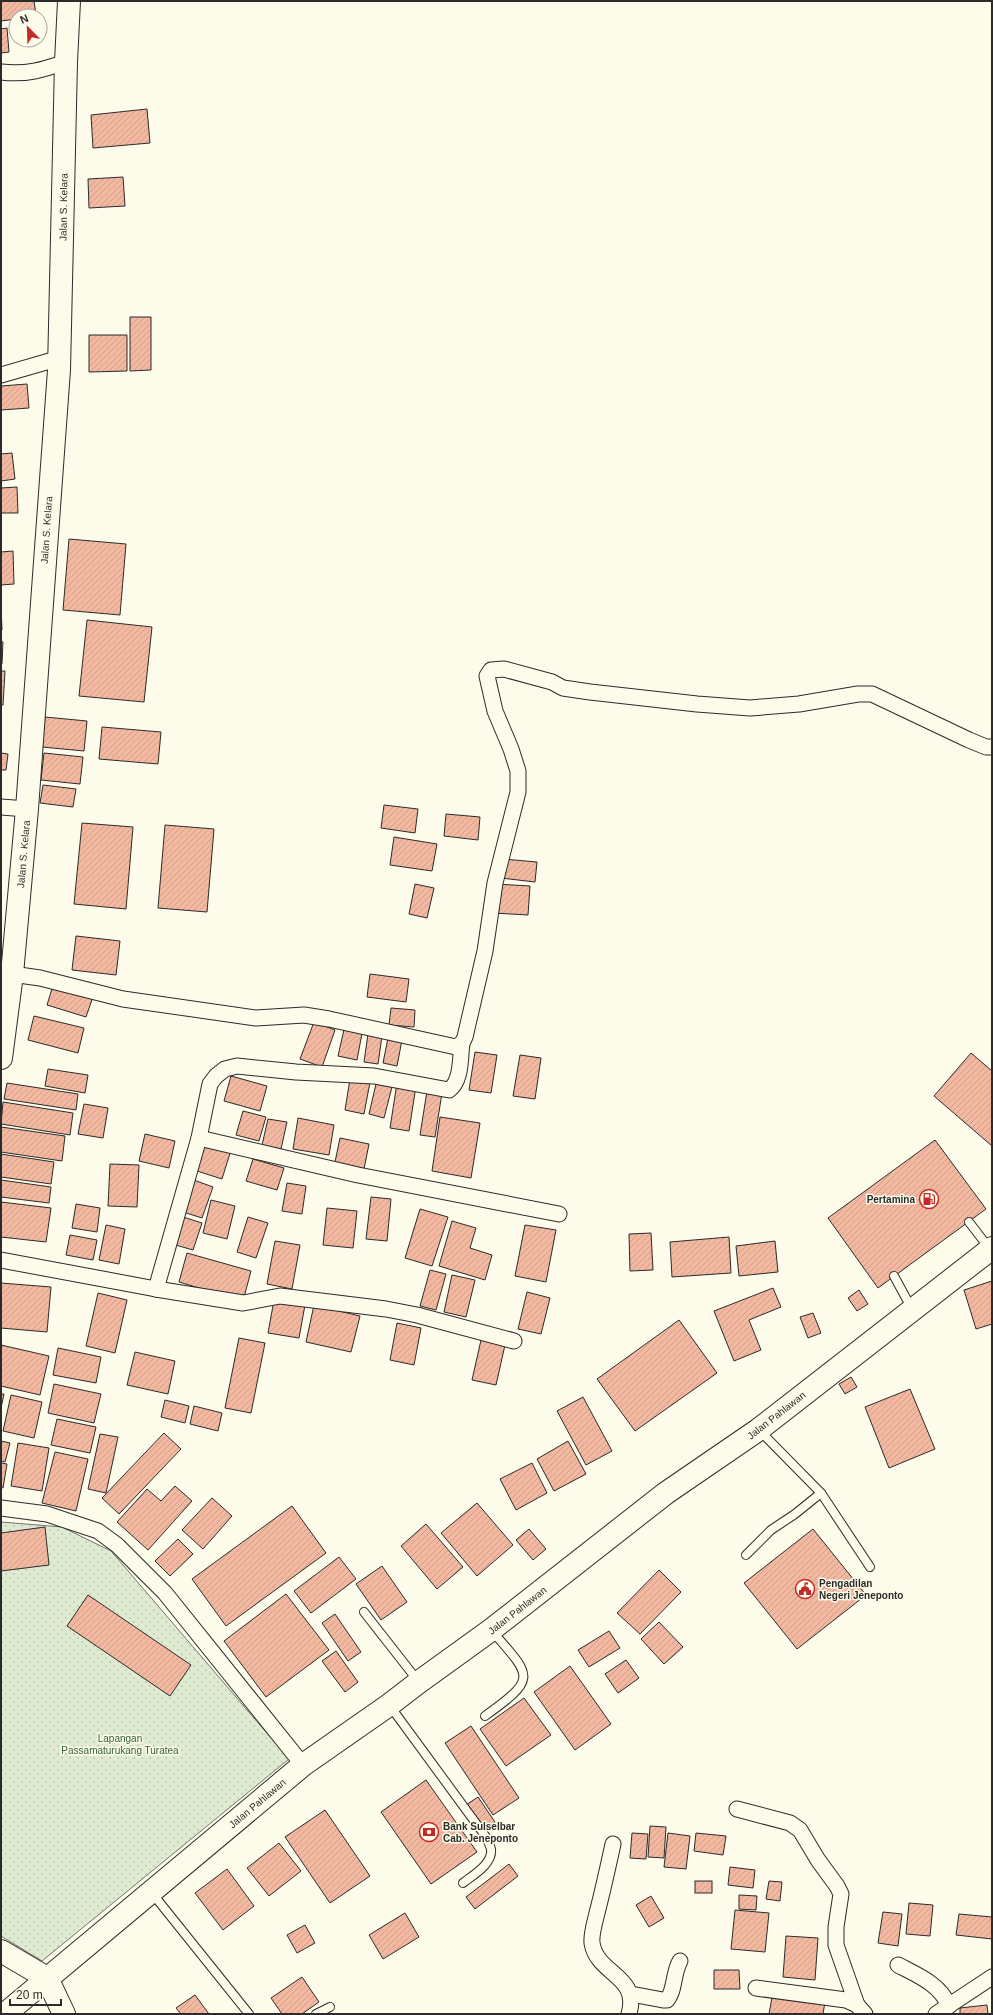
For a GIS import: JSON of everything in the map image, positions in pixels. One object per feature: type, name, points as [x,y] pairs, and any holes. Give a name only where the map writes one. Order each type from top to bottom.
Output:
[{"type":"main road","name":"Jalan S. Kelara","points":[[1,1058],[12,974],[27,809],[60,358],[66,62],[69,1]]},
{"type":"main road","name":"Jalan Pahlawan","points":[[5,2014],[303,1765],[389,1705],[491,1630],[666,1493],[758,1430],[991,1248]]},
{"type":"main road","points":[[1,1951],[47,1978],[64,2014]]},
{"type":"street","points":[[1,72],[20,74],[44,69],[66,62]]},
{"type":"street","points":[[1,375],[60,358]]},
{"type":"street","points":[[156,1289],[199,1138],[210,1084],[216,1076],[225,1069],[237,1066],[296,1072],[374,1076],[449,1090],[453,1087],[458,1074],[462,1043],[485,951],[495,884],[518,792],[518,771],[511,749],[495,711],[488,685],[487,676],[491,670],[504,669],[552,682],[563,688],[590,692],[750,708],[799,704],[858,694],[872,694],[969,740],[986,747],[992,747]]},
{"type":"street","points":[[1,807],[27,809]]},
{"type":"street","points":[[12,974],[40,978],[123,999],[256,1018],[304,1015],[329,1019],[456,1047],[462,1043]]},
{"type":"street","points":[[199,1138],[358,1175],[559,1214]]},
{"type":"street","points":[[1,1260],[156,1289],[242,1303],[280,1296],[386,1309],[417,1315],[514,1341]]},
{"type":"street","points":[[1,1508],[47,1514],[98,1531],[118,1545],[165,1594],[303,1765]]},
{"type":"street","points":[[737,1809],[790,1823],[800,1830],[818,1860],[837,1886],[841,1894],[836,1927],[836,1945],[861,2010]]},
{"type":"street","points":[[613,1844],[592,1942],[599,1959],[621,1978],[631,1994],[629,2014]]},
{"type":"street","points":[[631,1994],[667,2000],[670,1996],[675,1970],[680,1961]]},
{"type":"street","points":[[898,1965],[929,1982],[946,1998],[949,2006]]},
{"type":"street","points":[[936,2014],[992,1978]]},
{"type":"street","points":[[756,1988],[846,2000],[861,2010]]},
{"type":"lane","points":[[969,1222],[991,1248]]},
{"type":"lane","points":[[894,1276],[912,1309]]},
{"type":"lane","points":[[758,1430],[822,1493],[870,1567]]},
{"type":"lane","points":[[746,1555],[772,1530],[796,1514],[822,1493]]},
{"type":"lane","points":[[364,1612],[419,1682]]},
{"type":"lane","points":[[484,1716],[518,1690],[523,1681],[524,1673],[521,1664],[491,1630]]},
{"type":"lane","points":[[389,1705],[486,1836],[491,1849],[490,1857],[483,1867],[463,1883]]},
{"type":"lane","points":[[151,1892],[249,2014]]},
{"type":"lane","points":[[316,2014],[330,2007]]},
{"type":"green space","name":"Lapangan Passamaturukang Turatea","points":[[1,1522],[62,1527],[111,1551],[289,1759],[42,1961],[1,1936]]},
{"type":"building","points":[[1,1],[34,1],[35,8],[8,8],[8,20],[1,21]]},
{"type":"building","points":[[7,28],[9,52],[1,53],[1,29]]},
{"type":"building","points":[[147,109],[150,143],[93,148],[91,115]]},
{"type":"building","points":[[123,177],[125,206],[89,208],[88,179]]},
{"type":"building","points":[[130,317],[151,317],[151,370],[130,371]]},
{"type":"building","points":[[89,335],[127,335],[127,371],[89,372]]},
{"type":"building","points":[[27,384],[29,408],[1,410],[1,386]]},
{"type":"building","points":[[12,453],[15,479],[1,481],[1,454]]},
{"type":"building","points":[[17,487],[18,513],[1,513],[1,488]]},
{"type":"building","points":[[69,539],[126,544],[120,615],[63,610]]},
{"type":"building","points":[[13,551],[14,584],[1,585],[1,552]]},
{"type":"building","points":[[1,603],[2,630],[1,630]]},
{"type":"building","points":[[87,620],[152,627],[144,702],[79,696]]},
{"type":"building","points":[[1,641],[3,642],[2,664],[1,664]]},
{"type":"building","points":[[1,671],[5,671],[3,705],[1,705]]},
{"type":"building","points":[[45,717],[87,721],[84,751],[42,747]]},
{"type":"building","points":[[102,727],[161,732],[158,764],[99,759]]},
{"type":"building","points":[[1,753],[8,754],[6,770],[1,770]]},
{"type":"building","points":[[44,753],[83,757],[80,784],[41,780]]},
{"type":"building","points":[[43,785],[76,789],[73,807],[40,803]]},
{"type":"building","points":[[384,805],[418,809],[415,833],[381,828]]},
{"type":"building","points":[[446,814],[480,817],[478,840],[444,836]]},
{"type":"building","points":[[82,823],[133,827],[126,909],[74,904]]},
{"type":"building","points":[[165,825],[214,829],[207,912],[158,908]]},
{"type":"building","points":[[394,837],[437,844],[432,871],[390,865]]},
{"type":"building","points":[[503,859],[537,862],[535,882],[501,878]]},
{"type":"building","points":[[415,884],[434,888],[427,918],[409,914]]},
{"type":"building","points":[[495,884],[530,886],[528,915],[493,913]]},
{"type":"building","points":[[76,936],[120,941],[116,975],[72,970]]},
{"type":"building","points":[[370,974],[409,979],[406,1002],[367,997]]},
{"type":"building","points":[[54,982],[94,994],[86,1017],[47,1005]]},
{"type":"building","points":[[391,1008],[415,1010],[414,1027],[389,1025]]},
{"type":"building","points":[[34,1016],[84,1028],[78,1053],[28,1040]]},
{"type":"building","points":[[314,1022],[335,1030],[322,1067],[300,1059]]},
{"type":"building","points":[[345,1025],[363,1028],[357,1060],[338,1056]]},
{"type":"building","points":[[368,1034],[382,1036],[378,1064],[364,1062]]},
{"type":"building","points":[[388,1038],[402,1040],[397,1066],[383,1063]]},
{"type":"building","points":[[475,1052],[497,1055],[491,1093],[469,1090]]},
{"type":"building","points":[[971,1053],[992,1071],[992,1146],[934,1096]]},
{"type":"building","points":[[520,1055],[541,1058],[535,1099],[513,1096]]},
{"type":"building","points":[[48,1069],[88,1075],[85,1093],[45,1086]]},
{"type":"building","points":[[231,1076],[267,1086],[260,1111],[224,1101]]},
{"type":"building","points":[[350,1079],[370,1082],[364,1114],[345,1110]]},
{"type":"building","points":[[7,1083],[78,1094],[76,1110],[4,1099]]},
{"type":"building","points":[[397,1083],[416,1086],[409,1131],[390,1128]]},
{"type":"building","points":[[376,1084],[392,1087],[384,1118],[369,1114]]},
{"type":"building","points":[[427,1091],[442,1093],[435,1137],[420,1135]]},
{"type":"building","points":[[3,1102],[73,1113],[70,1135],[1,1124]]},
{"type":"building","points":[[84,1104],[108,1108],[103,1138],[78,1134]]},
{"type":"building","points":[[243,1111],[266,1117],[259,1141],[236,1135]]},
{"type":"building","points":[[440,1117],[480,1123],[471,1178],[432,1171]]},
{"type":"building","points":[[298,1118],[334,1125],[329,1155],[293,1149]]},
{"type":"building","points":[[268,1119],[287,1122],[281,1149],[262,1145]]},
{"type":"building","points":[[1,1127],[65,1136],[62,1161],[1,1152]]},
{"type":"building","points":[[145,1134],[175,1141],[169,1168],[139,1161]]},
{"type":"building","points":[[340,1138],[369,1144],[364,1169],[335,1162]]},
{"type":"building","points":[[935,1140],[986,1209],[878,1288],[828,1218]]},
{"type":"building","points":[[205,1143],[231,1150],[222,1179],[197,1171]]},
{"type":"building","points":[[1,1154],[54,1162],[51,1184],[1,1177]]},
{"type":"building","points":[[253,1159],[284,1168],[277,1190],[246,1181]]},
{"type":"building","points":[[110,1164],[139,1165],[137,1207],[108,1206]]},
{"type":"building","points":[[191,1179],[213,1187],[202,1218],[180,1211]]},
{"type":"building","points":[[1,1180],[51,1187],[49,1203],[1,1197]]},
{"type":"building","points":[[287,1183],[306,1186],[302,1214],[282,1211]]},
{"type":"building","points":[[371,1197],[391,1199],[387,1241],[366,1239]]},
{"type":"building","points":[[211,1200],[235,1206],[227,1239],[203,1233]]},
{"type":"building","points":[[1,1202],[51,1208],[46,1242],[1,1237]]},
{"type":"building","points":[[76,1204],[100,1208],[97,1232],[72,1228]]},
{"type":"building","points":[[327,1208],[357,1211],[353,1248],[323,1245]]},
{"type":"building","points":[[420,1209],[448,1217],[432,1266],[405,1258]]},
{"type":"building","points":[[180,1216],[202,1223],[193,1250],[172,1244]]},
{"type":"building","points":[[248,1217],[268,1223],[256,1258],[237,1252]]},
{"type":"building","points":[[452,1221],[476,1228],[470,1248],[492,1255],[485,1280],[439,1266]]},
{"type":"building","points":[[106,1225],[125,1229],[119,1264],[99,1260]]},
{"type":"building","points":[[525,1225],[556,1230],[546,1282],[515,1276]]},
{"type":"building","points":[[651,1233],[653,1270],[630,1271],[629,1234]]},
{"type":"building","points":[[70,1235],[97,1240],[93,1260],[66,1255]]},
{"type":"building","points":[[729,1237],[731,1273],[672,1277],[670,1242]]},
{"type":"building","points":[[275,1241],[300,1245],[292,1289],[267,1284]]},
{"type":"building","points":[[775,1241],[778,1272],[739,1276],[736,1246]]},
{"type":"building","points":[[187,1253],[251,1271],[243,1301],[179,1282]]},
{"type":"building","points":[[430,1270],[446,1274],[436,1310],[420,1306]]},
{"type":"building","points":[[452,1275],[475,1280],[466,1317],[444,1312]]},
{"type":"building","points":[[992,1281],[992,1324],[976,1329],[964,1290]]},
{"type":"building","points":[[1,1283],[51,1287],[47,1332],[1,1328]]},
{"type":"building","points":[[773,1288],[781,1307],[749,1320],[761,1350],[734,1361],[714,1311]]},
{"type":"building","points":[[859,1290],[868,1304],[857,1311],[848,1298]]},
{"type":"building","points":[[527,1292],[550,1298],[541,1334],[518,1329]]},
{"type":"building","points":[[98,1293],[127,1300],[115,1353],[86,1346]]},
{"type":"building","points":[[274,1300],[305,1305],[299,1338],[268,1333]]},
{"type":"building","points":[[314,1305],[360,1316],[351,1352],[306,1342]]},
{"type":"building","points":[[813,1313],[821,1333],[808,1338],[800,1317]]},
{"type":"building","points":[[679,1320],[717,1373],[635,1431],[597,1379]]},
{"type":"building","points":[[397,1323],[421,1328],[414,1365],[390,1360]]},
{"type":"building","points":[[239,1338],[265,1343],[251,1413],[225,1408]]},
{"type":"building","points":[[481,1340],[505,1345],[496,1385],[472,1380]]},
{"type":"building","points":[[1,1345],[49,1356],[40,1395],[1,1386]]},
{"type":"building","points":[[58,1348],[101,1357],[96,1383],[53,1375]]},
{"type":"building","points":[[135,1352],[175,1361],[168,1394],[127,1385]]},
{"type":"building","points":[[851,1377],[857,1387],[845,1394],[839,1384]]},
{"type":"building","points":[[54,1384],[101,1394],[94,1423],[48,1413]]},
{"type":"building","points":[[910,1389],[935,1449],[889,1468],[865,1407]]},
{"type":"building","points":[[1,1394],[4,1394],[1,1408]]},
{"type":"building","points":[[11,1395],[42,1402],[34,1438],[3,1431]]},
{"type":"building","points":[[583,1397],[612,1451],[586,1465],[557,1411]]},
{"type":"building","points":[[165,1400],[189,1406],[185,1423],[161,1417]]},
{"type":"building","points":[[194,1406],[222,1413],[218,1431],[190,1424]]},
{"type":"building","points":[[57,1419],[96,1427],[90,1453],[51,1445]]},
{"type":"building","points":[[164,1433],[181,1449],[119,1514],[102,1498]]},
{"type":"building","points":[[100,1434],[118,1437],[106,1493],[88,1489]]},
{"type":"building","points":[[1,1441],[10,1443],[5,1462],[1,1461]]},
{"type":"building","points":[[568,1441],[586,1474],[554,1491],[537,1459]]},
{"type":"building","points":[[18,1443],[49,1448],[42,1491],[11,1486]]},
{"type":"building","points":[[55,1452],[88,1459],[76,1511],[42,1503]]},
{"type":"building","points":[[1,1463],[7,1464],[3,1488],[1,1487]]},
{"type":"building","points":[[532,1463],[547,1493],[516,1510],[500,1479]]},
{"type":"building","points":[[175,1486],[192,1501],[148,1550],[117,1522],[147,1489],[161,1501]]},
{"type":"building","points":[[212,1498],[232,1516],[203,1549],[182,1530]]},
{"type":"building","points":[[477,1503],[513,1545],[477,1576],[441,1533]]},
{"type":"building","points":[[292,1506],[326,1553],[226,1626],[192,1579]]},
{"type":"building","points":[[426,1524],[463,1567],[437,1589],[401,1546]]},
{"type":"building","points":[[45,1527],[49,1565],[1,1571],[1,1533]]},
{"type":"building","points":[[529,1529],[546,1549],[533,1560],[516,1540]]},
{"type":"building","name":"Pengadilan Negeri Jeneponto","points":[[813,1529],[866,1595],[797,1649],[744,1583]]},
{"type":"building","points":[[178,1539],[193,1554],[170,1576],[155,1561]]},
{"type":"building","points":[[339,1557],[356,1579],[311,1613],[294,1591]]},
{"type":"building","points":[[382,1566],[407,1602],[381,1620],[356,1584]]},
{"type":"building","points":[[659,1570],[681,1592],[640,1634],[617,1613]]},
{"type":"building","points":[[286,1594],[329,1650],[266,1697],[224,1641]]},
{"type":"building","points":[[88,1595],[191,1665],[170,1696],[67,1626]]},
{"type":"building","points":[[335,1614],[361,1652],[348,1661],[322,1623]]},
{"type":"building","points":[[659,1622],[683,1647],[664,1664],[641,1639]]},
{"type":"building","points":[[609,1631],[620,1648],[589,1667],[578,1650]]},
{"type":"building","points":[[336,1651],[358,1682],[345,1692],[322,1661]]},
{"type":"building","points":[[626,1660],[639,1678],[618,1693],[605,1674]]},
{"type":"building","points":[[570,1666],[611,1724],[575,1750],[534,1692]]},
{"type":"building","points":[[524,1698],[551,1735],[506,1766],[480,1729]]},
{"type":"building","points":[[471,1726],[519,1798],[493,1815],[445,1743]]},
{"type":"building","name":"Bank Sulselbar Cab. Jeneponto","points":[[426,1780],[477,1852],[431,1884],[381,1812]]},
{"type":"building","points":[[478,1797],[495,1822],[483,1830],[466,1805]]},
{"type":"building","points":[[325,1810],[370,1876],[330,1903],[285,1837]]},
{"type":"building","points":[[650,1826],[666,1827],[664,1858],[648,1857]]},
{"type":"building","points":[[632,1833],[648,1834],[646,1859],[630,1858]]},
{"type":"building","points":[[668,1833],[690,1836],[686,1869],[664,1867]]},
{"type":"building","points":[[696,1833],[726,1836],[723,1855],[694,1851]]},
{"type":"building","points":[[279,1843],[301,1871],[269,1896],[247,1868]]},
{"type":"building","points":[[509,1864],[518,1876],[475,1909],[466,1897]]},
{"type":"building","points":[[730,1867],[755,1870],[753,1888],[728,1885]]},
{"type":"building","points":[[227,1869],[254,1906],[223,1930],[195,1893]]},
{"type":"building","points":[[695,1881],[712,1881],[712,1893],[695,1893]]},
{"type":"building","points":[[769,1881],[782,1882],[780,1901],[766,1899]]},
{"type":"building","points":[[739,1895],[757,1896],[756,1910],[739,1909]]},
{"type":"building","points":[[651,1896],[664,1918],[649,1927],[636,1905]]},
{"type":"building","points":[[909,1903],[933,1905],[930,1936],[906,1934]]},
{"type":"building","points":[[735,1910],[769,1913],[765,1952],[731,1949]]},
{"type":"building","points":[[883,1912],[902,1914],[898,1946],[878,1943]]},
{"type":"building","points":[[405,1913],[419,1937],[383,1959],[369,1935]]},
{"type":"building","points":[[959,1914],[992,1917],[992,1939],[956,1935]]},
{"type":"building","points":[[305,1925],[315,1943],[297,1953],[287,1935]]},
{"type":"building","points":[[786,1936],[818,1938],[815,1980],[783,1977]]},
{"type":"building","points":[[714,1970],[739,1970],[740,1989],[714,1989]]},
{"type":"building","points":[[302,1977],[319,2002],[302,2014],[282,2014],[271,1998]]},
{"type":"building","points":[[773,1992],[825,2002],[823,2014],[769,2014]]},
{"type":"building","points":[[195,1995],[209,2014],[181,2014],[176,2008]]},
{"type":"building","points":[[987,2005],[988,2014],[960,2014],[960,2008]]},
{"type":"place","name":"Pertamina","points":[[929,1199]]},
{"type":"place","name":"Pengadilan Negeri Jeneponto","points":[[805,1589]]},
{"type":"place","name":"Bank Sulselbar Cab. Jeneponto","points":[[429,1832]]}]
